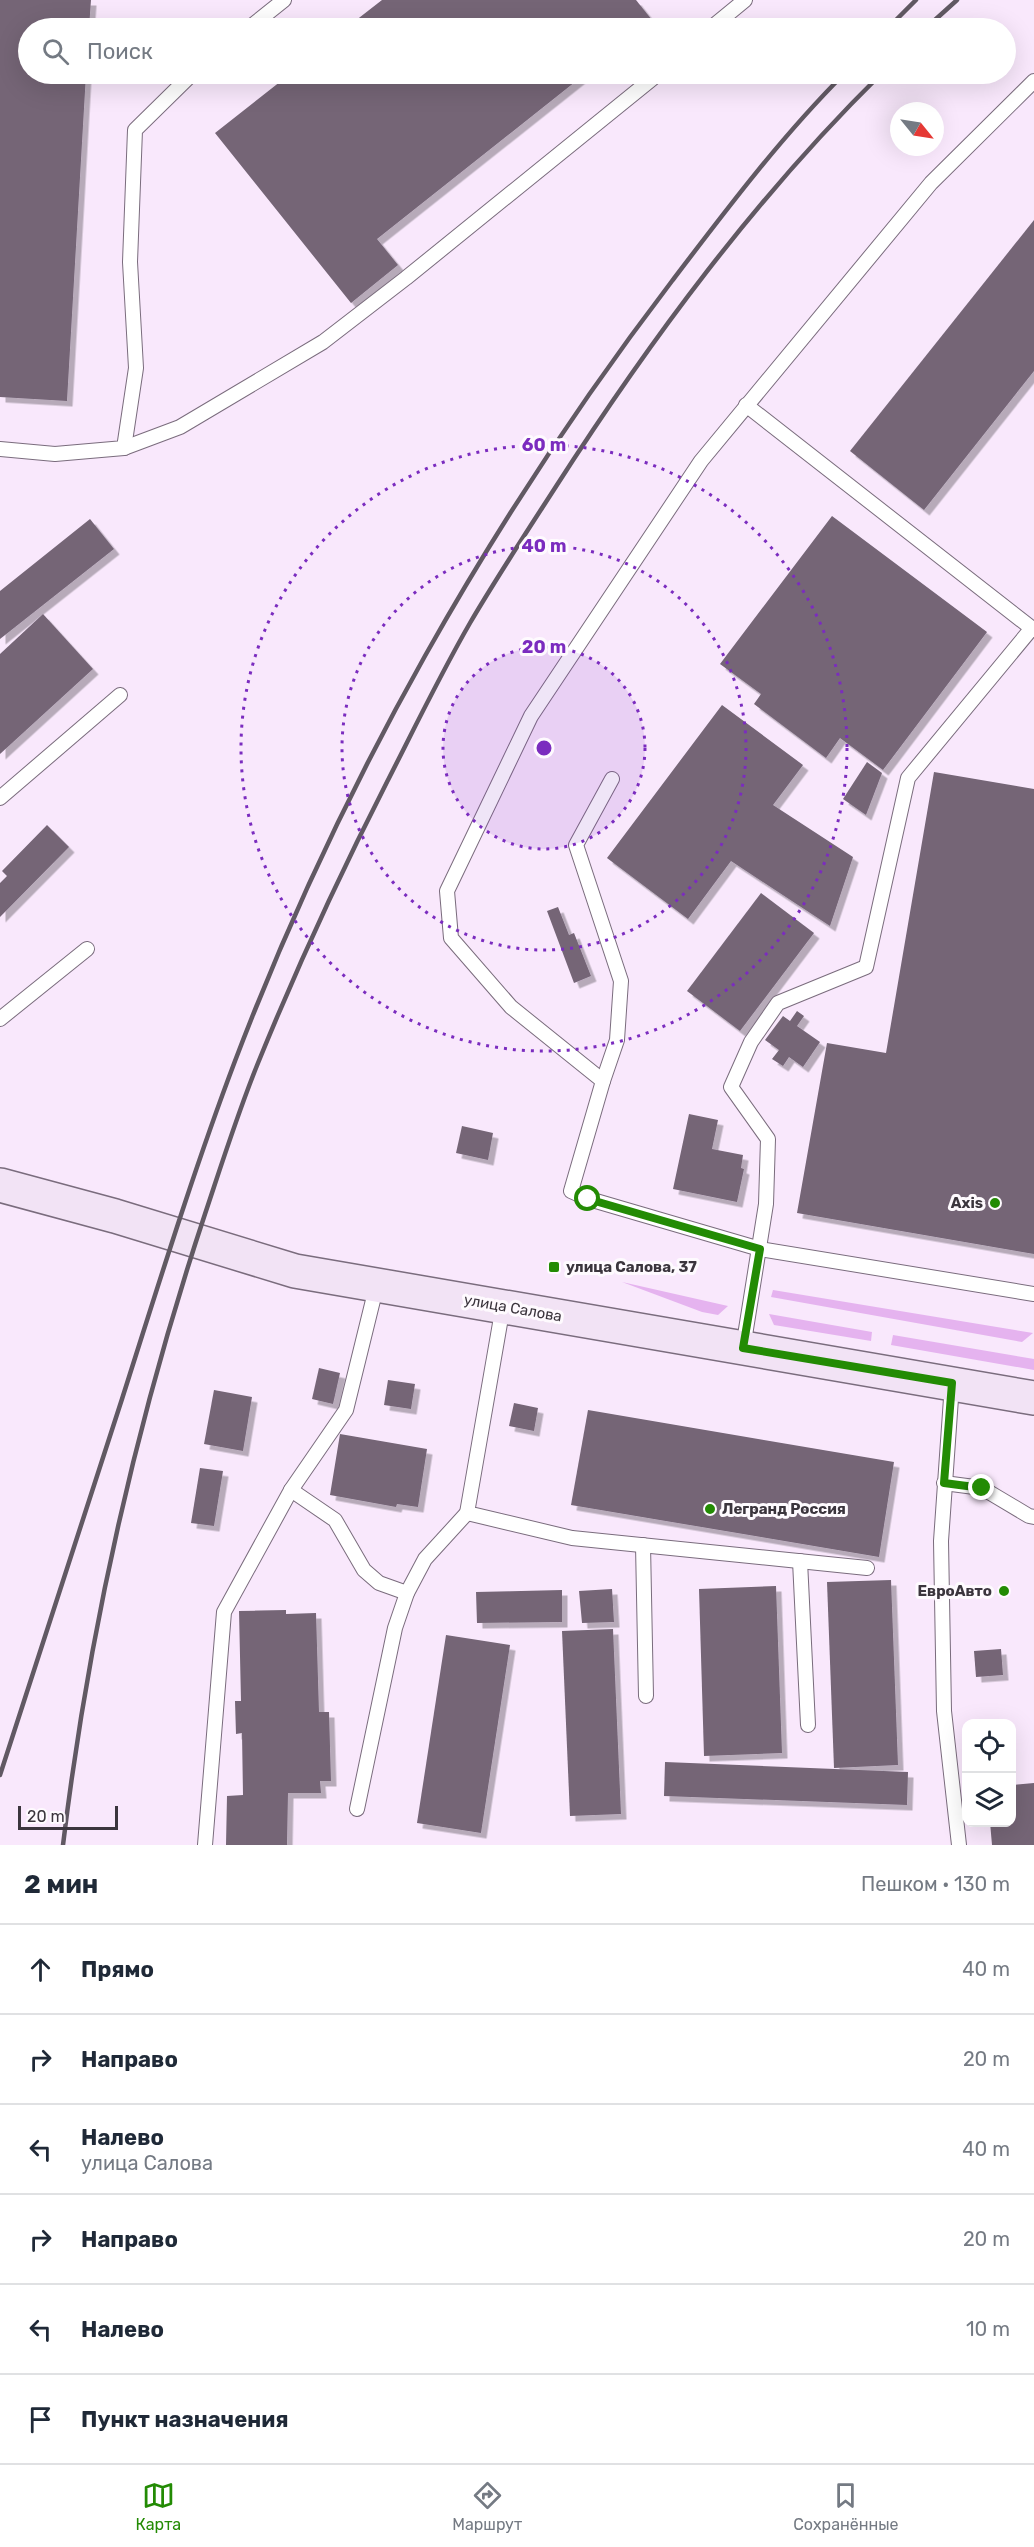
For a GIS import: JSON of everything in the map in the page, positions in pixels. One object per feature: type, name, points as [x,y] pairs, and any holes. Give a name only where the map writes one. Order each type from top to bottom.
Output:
[{"type":"street","name":"улица Салова","points":[[0,1185],[115,1216],[295,1271],[1034,1398]]},
{"type":"lane","points":[[262,18],[284,0]]},
{"type":"lane","points":[[723,18],[745,0]]},
{"type":"lane","points":[[603,1081],[511,1007],[451,938],[447,891],[531,716],[701,461],[931,183],[1034,81]]},
{"type":"lane","points":[[124,448],[136,368],[130,262],[135,130],[182,84]]},
{"type":"lane","points":[[0,449],[55,454],[124,448],[180,427],[323,342],[416,270],[646,84]]},
{"type":"lane","points":[[743,1348],[766,1204],[768,1139],[731,1087],[751,1042],[778,1003],[867,967],[908,778],[1033,629],[746,405]]},
{"type":"lane","points":[[0,798],[120,695]]},
{"type":"lane","points":[[612,779],[576,845],[621,981],[617,1040],[571,1191],[588,1199],[760,1249],[1034,1294]]},
{"type":"lane","points":[[0,1019],[87,949]]},
{"type":"lane","points":[[205,1845],[224,1612],[291,1490],[346,1410],[377,1284]]},
{"type":"lane","points":[[357,1809],[395,1628],[407,1593],[425,1559],[467,1514],[503,1306]]},
{"type":"lane","points":[[952,1383],[941,1541],[944,1711],[959,1845]]},
{"type":"lane","points":[[944,1483],[982,1488],[1029,1516],[1034,1516]]},
{"type":"lane","points":[[291,1490],[335,1520],[364,1570],[379,1583],[407,1593]]},
{"type":"lane","points":[[467,1514],[572,1538],[867,1568]]},
{"type":"lane","points":[[643,1545],[646,1696]]},
{"type":"lane","points":[[800,1562],[808,1725]]},
{"type":"shaded area","points":[[622,1282],[728,1306],[718,1315],[702,1312]]},
{"type":"shaded area","points":[[773,1290],[1033,1333],[1022,1342],[771,1297]]},
{"type":"shaded area","points":[[769,1314],[872,1332],[871,1341],[774,1325]]},
{"type":"shaded area","points":[[893,1335],[1034,1359],[1034,1370],[891,1345]]},
{"type":"building","points":[[0,0],[91,0],[90,18],[18,18],[18,84],[85,84],[67,401],[0,397]]},
{"type":"building","points":[[382,0],[636,0],[650,18],[359,18]]},
{"type":"building","points":[[277,84],[572,84],[377,239],[398,265],[351,303],[215,133]]},
{"type":"building","points":[[1034,220],[1034,371],[924,510],[850,451]]},
{"type":"building","points":[[832,516],[987,632],[883,770],[840,738],[826,758],[754,704],[761,694],[720,664]]},
{"type":"building","points":[[90,519],[114,549],[0,639],[0,591]]},
{"type":"building","points":[[43,614],[93,669],[0,754],[0,654]]},
{"type":"building","points":[[722,705],[803,765],[773,805],[853,857],[830,926],[731,861],[688,919],[607,858]]},
{"type":"building","points":[[867,762],[882,773],[866,815],[843,799]]},
{"type":"building","points":[[934,772],[1034,789],[1034,1254],[797,1213],[827,1043],[886,1053]]},
{"type":"building","points":[[47,825],[69,847],[0,917],[0,883],[7,876],[2,871]]},
{"type":"building","points":[[761,893],[814,933],[740,1031],[687,991]]},
{"type":"building","points":[[558,907],[569,935],[574,933],[591,976],[574,983],[547,911]]},
{"type":"building","points":[[797,1011],[804,1016],[797,1026],[820,1042],[803,1067],[789,1057],[783,1066],[772,1059],[779,1050],[765,1040],[783,1016],[790,1021]]},
{"type":"building","points":[[689,1114],[718,1120],[712,1149],[743,1155],[741,1168],[744,1169],[737,1202],[673,1189]]},
{"type":"building","points":[[462,1126],[493,1133],[488,1160],[456,1153]]},
{"type":"building","points":[[319,1368],[340,1373],[333,1404],[312,1399]]},
{"type":"building","points":[[388,1380],[415,1384],[411,1409],[384,1405]]},
{"type":"building","points":[[214,1390],[252,1397],[243,1451],[204,1444]]},
{"type":"building","points":[[514,1403],[538,1408],[534,1431],[509,1426]]},
{"type":"building","points":[[588,1410],[894,1462],[879,1557],[571,1505]]},
{"type":"building","points":[[340,1434],[427,1449],[418,1507],[397,1504],[396,1507],[330,1495]]},
{"type":"building","points":[[200,1468],[223,1471],[214,1526],[191,1523]]},
{"type":"building","points":[[891,1580],[898,1765],[834,1768],[827,1582]]},
{"type":"building","points":[[776,1586],[782,1753],[704,1756],[699,1589]]},
{"type":"building","points":[[612,1589],[614,1622],[582,1623],[579,1591]]},
{"type":"building","points":[[562,1590],[562,1622],[477,1623],[476,1592]]},
{"type":"building","points":[[286,1610],[286,1614],[316,1613],[319,1712],[329,1712],[331,1781],[320,1781],[321,1793],[288,1793],[287,1845],[226,1845],[227,1796],[243,1795],[242,1733],[236,1734],[235,1701],[241,1701],[239,1611]]},
{"type":"building","points":[[613,1629],[621,1814],[570,1816],[562,1631]]},
{"type":"building","points":[[446,1635],[510,1645],[481,1833],[417,1823]]},
{"type":"building","points":[[1001,1649],[1003,1675],[976,1677],[974,1651]]},
{"type":"building","points":[[665,1762],[908,1772],[907,1805],[664,1796]]},
{"type":"building","points":[[1034,1783],[1034,1845],[992,1845],[990,1827],[1016,1827],[1016,1785]]},
{"type":"railway","points":[[898,18],[916,0]]},
{"type":"railway","points":[[937,18],[957,0]]},
{"type":"railway","points":[[0,1775],[176,1229],[235,1061],[277,957],[372,754],[425,655],[482,558],[542,464],[606,371],[755,174],[834,84]]},
{"type":"railway","points":[[63,1845],[101,1605],[137,1447],[158,1369],[180,1291],[230,1138],[258,1063],[320,921],[427,702],[459,643],[501,572],[591,433],[667,324],[748,220],[835,121],[871,84]]},
{"type":"place","name":"Axis","points":[[995,1203]]},
{"type":"place","name":"улица Салова, 37","points":[[554,1267]]},
{"type":"place","name":"Легранд Россия","points":[[710,1509]]},
{"type":"place","name":"ЕвроАвто","points":[[1004,1591]]},
{"type":"route","points":[[588,1199],[760,1249],[743,1348],[952,1383],[944,1483],[982,1488]]}]
